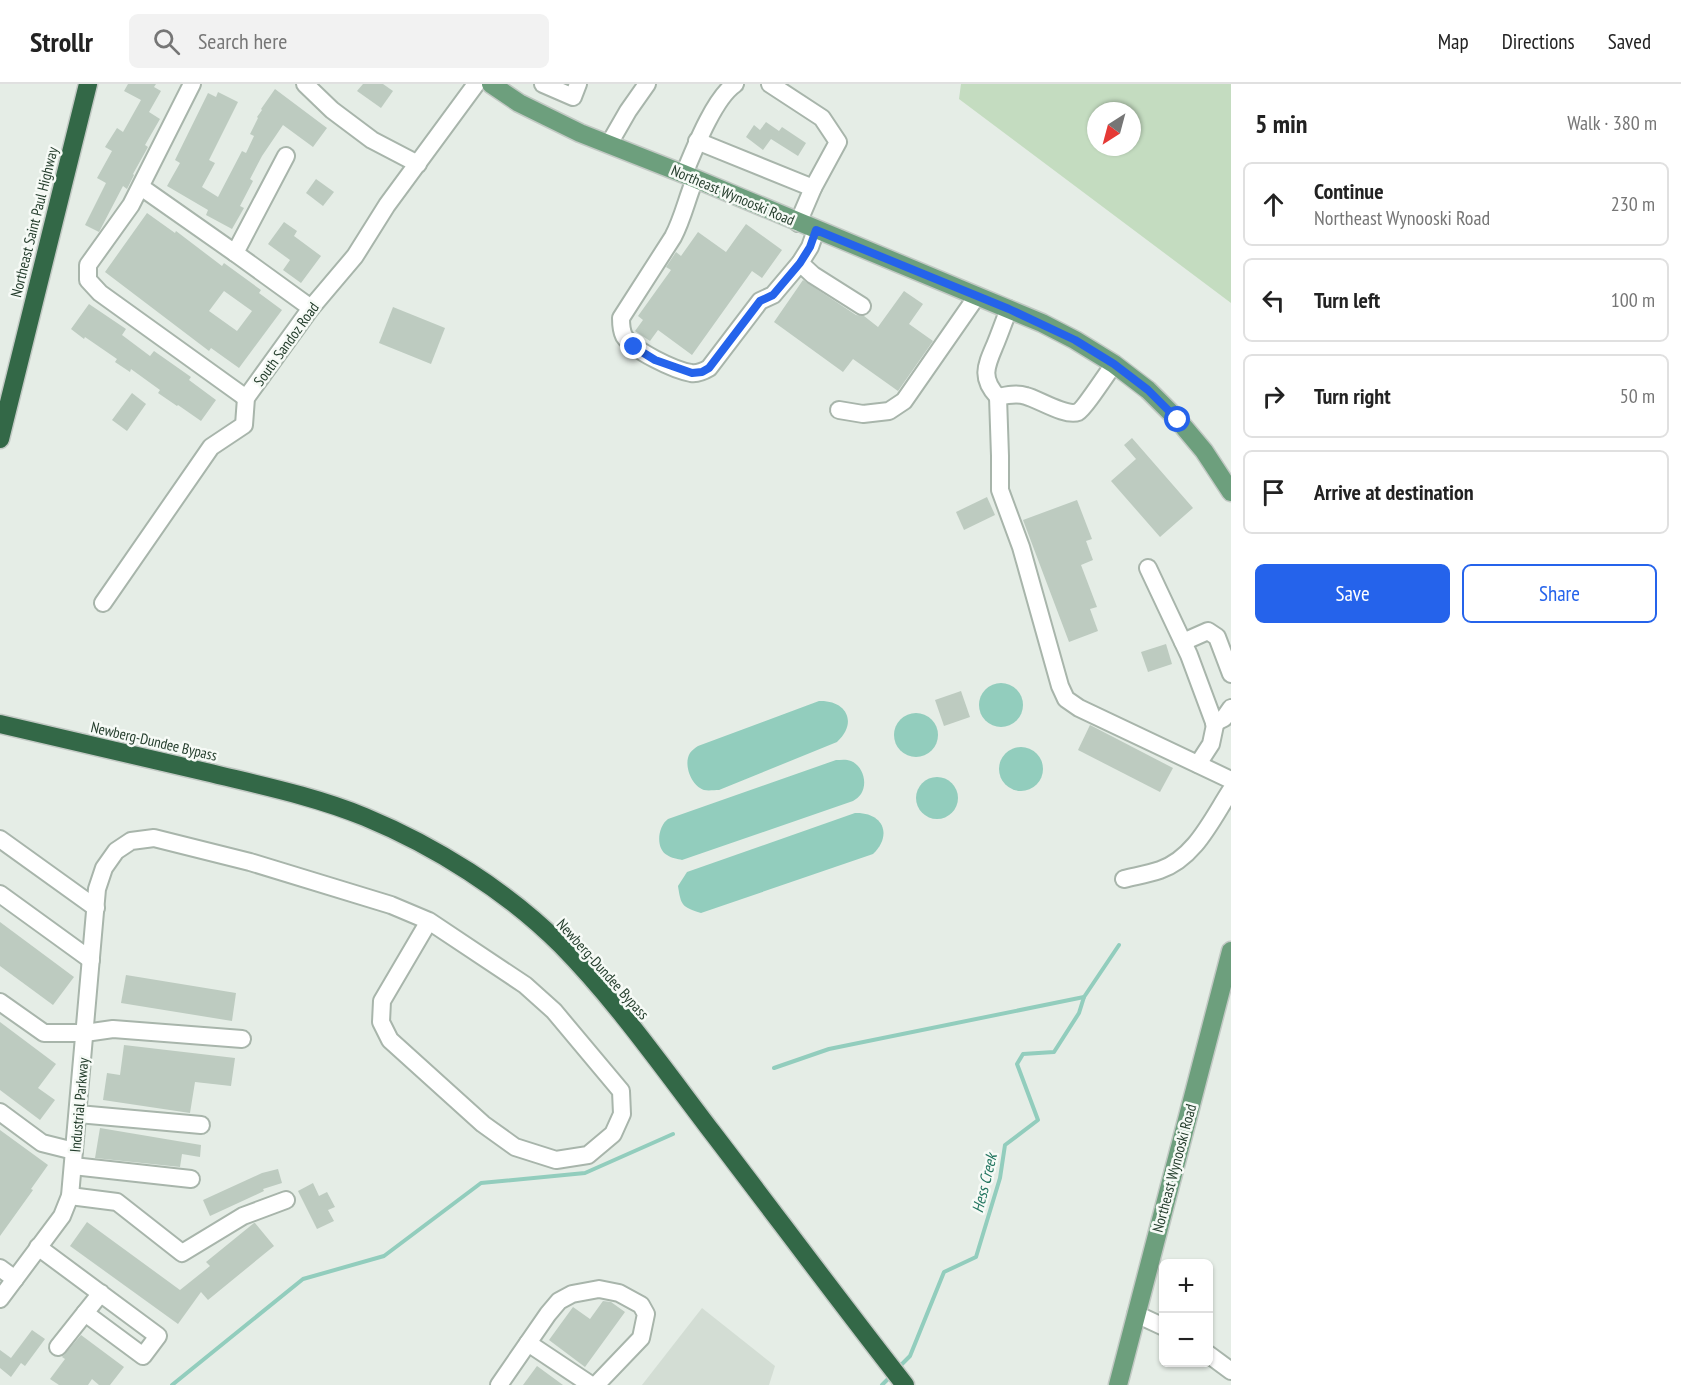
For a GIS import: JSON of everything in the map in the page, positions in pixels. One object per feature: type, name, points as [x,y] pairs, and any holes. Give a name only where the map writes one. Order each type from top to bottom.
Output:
[{"type":"highway","name":"Northeast Saint Paul Highway","points":[[0,439],[88,84]]},
{"type":"highway","name":"Newberg-Dundee Bypass","points":[[0,724],[258,784],[334,806],[385,826],[433,850],[478,878],[520,909],[559,944],[594,982],[666,1070],[906,1385]]},
{"type":"highway","points":[[0,739],[26,730]]},
{"type":"main road","name":"Northeast Wynooski Road","points":[[491,84],[519,104],[579,133],[1009,309],[1075,340],[1114,364],[1148,390],[1178,420],[1204,451],[1231,492]]},
{"type":"main road","name":"Northeast Wynooski Road","points":[[1118,1385],[1231,951]]},
{"type":"street","points":[[192,84],[131,205],[88,265],[88,280],[100,293],[246,398]]},
{"type":"street","points":[[305,84],[332,110],[372,140],[418,164]]},
{"type":"street","name":"South Sandoz Road","points":[[103,603],[211,447],[244,425],[246,398],[311,308],[355,256],[387,205],[476,84]]},
{"type":"street","points":[[532,110],[543,84],[573,97],[578,84]]},
{"type":"street","points":[[609,144],[647,84]]},
{"type":"street","points":[[735,84],[726,90],[697,141],[688,197],[680,225],[621,318],[624,336],[634,347],[655,360],[692,373],[702,372],[709,368],[760,301],[773,295],[800,263],[810,247],[816,230]]},
{"type":"street","points":[[770,84],[822,118],[838,142],[813,188],[798,223]]},
{"type":"street","points":[[697,141],[813,188]]},
{"type":"street","points":[[234,253],[286,156]]},
{"type":"street","points":[[141,187],[311,308]]},
{"type":"street","points":[[800,263],[813,275],[862,306]]},
{"type":"street","points":[[839,410],[863,414],[888,411],[904,402],[977,296]]},
{"type":"street","points":[[1009,309],[988,359],[985,374],[991,390],[998,397],[1000,490],[1021,547],[1052,659],[1066,699],[1079,708],[1231,780]]},
{"type":"street","points":[[998,397],[1011,394],[1024,395],[1068,413],[1077,412],[1084,406],[1114,364]]},
{"type":"street","points":[[1148,568],[1183,642],[1214,723],[1210,744],[1198,764]]},
{"type":"street","points":[[1183,642],[1208,631],[1217,638],[1231,674]]},
{"type":"street","points":[[1214,723],[1224,718],[1231,708]]},
{"type":"street","points":[[1124,879],[1162,869],[1186,854],[1198,841],[1231,790]]},
{"type":"street","name":"Industrial Parkway","points":[[0,1299],[62,1216],[70,1196],[97,889],[104,868],[116,851],[132,841],[154,838],[250,862],[391,904],[429,921],[525,985],[554,1011],[621,1091],[622,1114],[613,1134],[588,1155],[556,1160],[515,1147],[483,1124],[390,1040],[381,1022],[382,1001],[429,921]]},
{"type":"street","points":[[0,839],[96,908]]},
{"type":"street","points":[[0,894],[91,960]]},
{"type":"street","points":[[0,1002],[44,1033],[85,1033],[113,1029],[242,1039]]},
{"type":"street","points":[[0,1112],[42,1143],[74,1159],[191,1179]]},
{"type":"street","points":[[78,1114],[201,1125]]},
{"type":"street","points":[[70,1196],[117,1202],[182,1253],[243,1216],[286,1200]]},
{"type":"street","points":[[38,1247],[158,1336],[143,1356],[85,1313]]},
{"type":"street","points":[[0,1268],[15,1279]]},
{"type":"street","points":[[499,1385],[559,1301],[572,1294],[599,1289],[619,1293],[641,1305],[645,1314],[641,1338],[597,1385]]},
{"type":"street","points":[[58,1347],[101,1293]]},
{"type":"street","points":[[1136,1314],[1159,1325]]},
{"type":"street","points":[[528,1343],[591,1385]]},
{"type":"street","points":[[1213,1357],[1231,1371]]},
{"type":"shaded area","points":[[961,84],[1231,84],[1231,303],[959,99]]},
{"type":"shaded area","points":[[1001,683],[1017,689],[1023,705],[1017,721],[1001,727],[985,721],[979,705],[985,689]]},
{"type":"shaded area","points":[[819,701],[837,704],[846,714],[847,727],[837,742],[719,790],[704,790],[695,784],[687,763],[691,752],[698,746]]},
{"type":"shaded area","points":[[916,713],[932,719],[938,735],[932,751],[916,757],[900,751],[894,735],[900,719]]},
{"type":"shaded area","points":[[1021,747],[1037,753],[1043,769],[1037,785],[1021,791],[1005,785],[999,769],[1005,753]]},
{"type":"shaded area","points":[[836,760],[855,763],[863,775],[863,790],[853,801],[682,860],[663,852],[659,837],[668,819]]},
{"type":"shaded area","points":[[937,777],[945,778],[952,783],[957,790],[957,806],[952,813],[945,818],[937,819],[929,818],[922,813],[917,806],[916,798],[917,790],[922,783],[929,778]]},
{"type":"shaded area","points":[[855,813],[872,816],[882,826],[883,839],[873,854],[701,913],[686,907],[680,898],[678,886],[687,872]]},
{"type":"shaded area","points":[[702,1308],[775,1366],[769,1385],[642,1385]]},
{"type":"building","points":[[128,84],[156,84],[154,87],[161,91],[149,112],[160,119],[145,145],[148,147],[127,189],[123,186],[99,232],[85,225],[106,183],[97,178],[112,151],[105,147],[117,128],[123,132],[141,100],[124,91]]},
{"type":"building","points":[[363,84],[383,84],[393,91],[381,108],[357,91]]},
{"type":"building","points":[[275,89],[327,128],[313,147],[283,125],[250,179],[253,181],[240,206],[244,208],[232,229],[206,215],[208,210],[167,186],[180,163],[175,160],[208,93],[216,97],[218,92],[238,102],[209,160],[215,163],[202,187],[218,197],[242,151],[246,153],[254,136],[250,134],[257,117]]},
{"type":"building","points":[[766,122],[779,131],[782,127],[806,143],[798,156],[771,139],[763,150],[746,137],[754,125],[760,130]]},
{"type":"building","points":[[316,179],[334,192],[323,206],[306,193]]},
{"type":"building","points":[[147,213],[175,233],[176,231],[222,266],[224,263],[261,290],[259,293],[282,310],[239,368],[211,348],[209,351],[105,272]],"holes":[[[224,291],[252,311],[237,331],[209,311]]]},
{"type":"building","points":[[284,222],[297,231],[294,236],[321,256],[301,283],[283,270],[290,260],[268,244]]},
{"type":"building","points":[[746,224],[782,250],[762,278],[752,271],[692,355],[658,330],[650,341],[635,331],[643,320],[638,316],[671,270],[666,267],[676,252],[681,256],[698,232],[726,252]]},
{"type":"building","points":[[803,280],[856,315],[864,316],[878,327],[904,291],[923,304],[909,324],[933,341],[898,391],[853,359],[843,372],[774,322]]},
{"type":"building","points":[[89,304],[126,329],[122,335],[150,356],[154,351],[191,377],[189,380],[216,400],[201,421],[158,393],[160,390],[131,369],[130,372],[115,362],[117,359],[71,329]]},
{"type":"building","points":[[393,307],[445,328],[431,364],[379,343]]},
{"type":"building","points":[[132,393],[146,404],[127,431],[112,420]]},
{"type":"building","points":[[1132,438],[1193,508],[1160,537],[1111,481],[1136,459],[1124,445]]},
{"type":"building","points":[[987,497],[995,515],[964,530],[956,512]]},
{"type":"building","points":[[1077,500],[1092,539],[1086,541],[1093,560],[1081,565],[1097,607],[1090,609],[1098,631],[1069,642],[1023,520]]},
{"type":"building","points":[[1166,644],[1172,664],[1148,672],[1141,652]]},
{"type":"building","points":[[961,691],[970,717],[944,726],[935,700]]},
{"type":"building","points":[[1090,725],[1173,768],[1160,792],[1078,750]]},
{"type":"building","points":[[0,922],[74,977],[53,1005],[0,966]]},
{"type":"building","points":[[126,975],[236,993],[232,1021],[121,1003]]},
{"type":"building","points":[[0,1022],[56,1064],[38,1088],[55,1100],[40,1120],[0,1090]]},
{"type":"building","points":[[124,1045],[235,1058],[231,1086],[195,1082],[190,1113],[103,1100],[107,1073],[120,1075]]},
{"type":"building","points":[[100,1128],[201,1145],[200,1157],[182,1154],[180,1167],[95,1158]]},
{"type":"building","points":[[0,1130],[48,1165],[0,1236]]},
{"type":"building","points":[[278,1169],[282,1183],[263,1189],[264,1191],[210,1216],[203,1200],[262,1173]]},
{"type":"building","points":[[313,1183],[319,1196],[327,1192],[335,1207],[328,1210],[334,1221],[317,1229],[298,1191]]},
{"type":"building","points":[[87,1222],[180,1290],[210,1266],[206,1262],[254,1223],[274,1246],[208,1300],[201,1292],[178,1324],[70,1246]]},
{"type":"building","points":[[603,1301],[611,1302],[625,1312],[585,1367],[549,1340],[573,1307],[590,1319]]},
{"type":"building","points":[[32,1330],[45,1339],[25,1366],[21,1363],[11,1377],[0,1368],[0,1350],[11,1358]]},
{"type":"building","points":[[81,1335],[124,1367],[110,1385],[99,1385],[92,1379],[88,1385],[59,1385],[50,1379],[65,1359],[62,1357]]},
{"type":"building","points":[[537,1366],[563,1385],[523,1385]]},
{"type":"waterway","name":"Hess Creek","points":[[899,1367],[910,1356],[944,1272],[976,1257],[1000,1178],[1005,1145],[1038,1120],[1017,1064],[1023,1054],[1054,1052],[1079,1013],[1084,997],[1119,945]]},
{"type":"waterway","points":[[774,1068],[829,1049],[1084,997]]},
{"type":"waterway","points":[[172,1385],[303,1279],[384,1256],[481,1183],[585,1173],[673,1134]]},
{"type":"waterway","name":"Hess Creek","points":[[882,1385],[892,1375]]},
{"type":"route","points":[[634,347],[655,360],[692,373],[702,372],[709,368],[760,301],[773,295],[800,263],[810,247],[816,230],[1042,323],[1075,340],[1114,364],[1148,390],[1178,420]]}]
